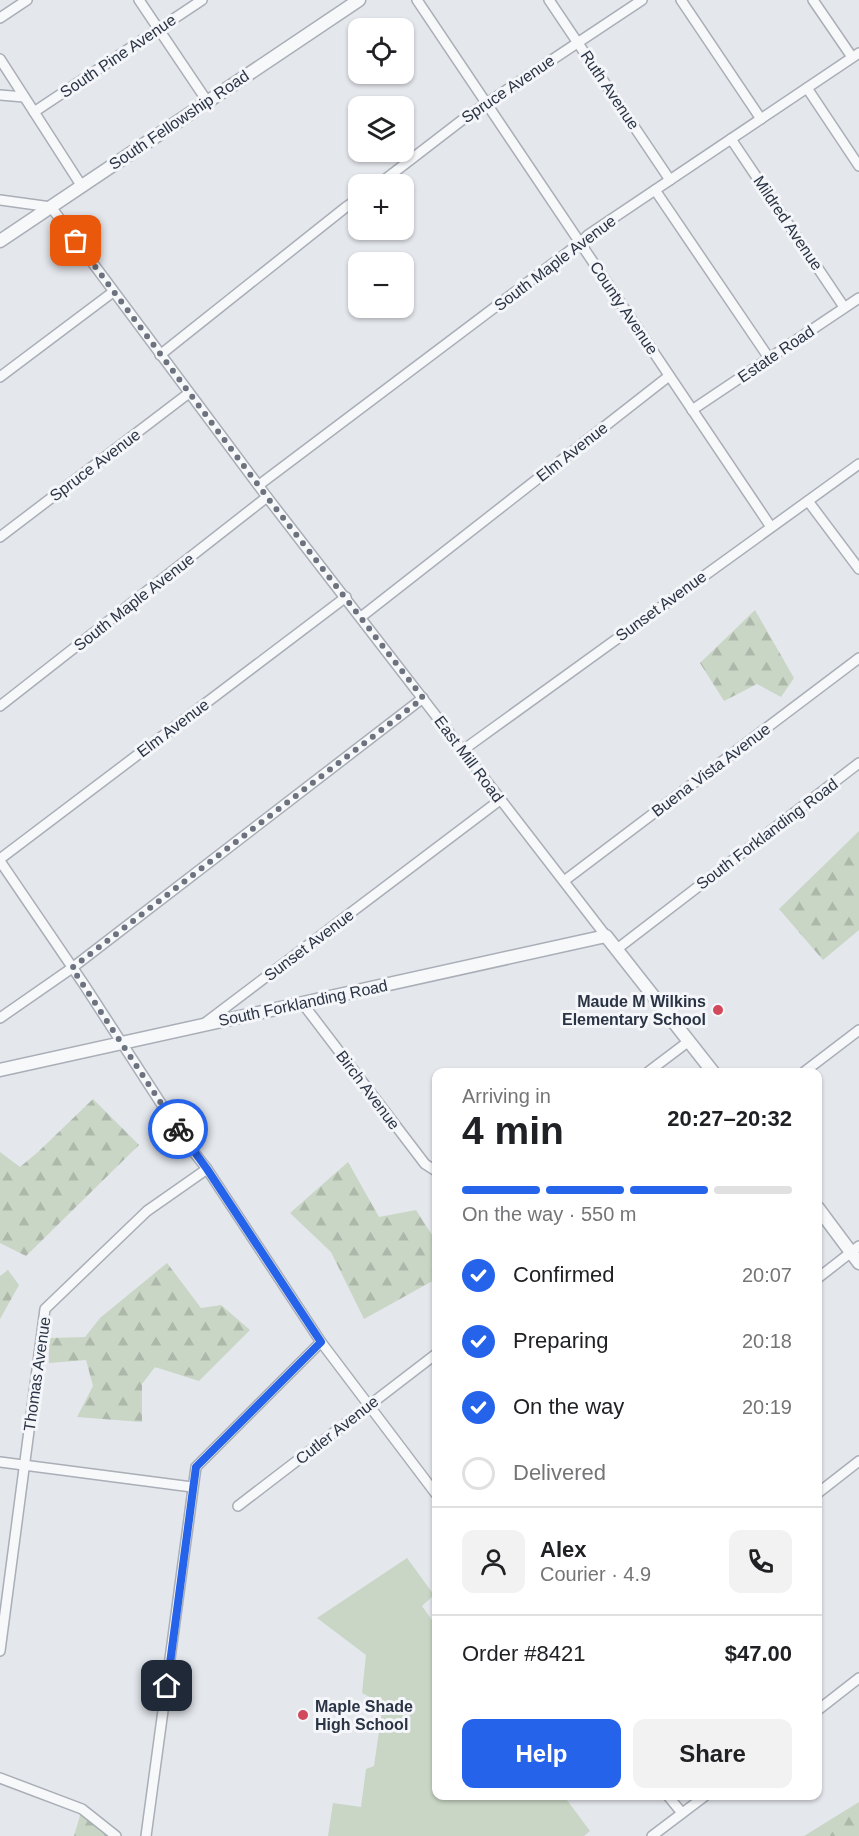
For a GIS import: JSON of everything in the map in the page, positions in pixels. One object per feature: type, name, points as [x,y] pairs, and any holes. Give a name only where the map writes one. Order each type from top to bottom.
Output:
[{"type":"street","points":[[0,18],[27,0]]},
{"type":"street","points":[[139,0],[207,101]]},
{"type":"street","name":"South Pine Avenue","points":[[34,112],[202,0]]},
{"type":"street","name":"South Fellowship Road","points":[[0,241],[359,0]]},
{"type":"street","name":"County Avenue","points":[[417,0],[771,527]]},
{"type":"street","name":"Ruth Avenue","points":[[549,0],[670,180]]},
{"type":"street","name":"Spruce Avenue","points":[[392,174],[486,103],[642,0]]},
{"type":"street","points":[[681,0],[761,119]]},
{"type":"street","points":[[813,0],[855,55]]},
{"type":"street","name":"South Maple Avenue","points":[[259,485],[588,235],[855,55]]},
{"type":"street","points":[[0,59],[81,185]]},
{"type":"street","points":[[807,88],[859,166]]},
{"type":"street","points":[[0,95],[24,98]]},
{"type":"street","name":"Mildred Avenue","points":[[731,139],[844,308]]},
{"type":"street","points":[[655,190],[769,358]]},
{"type":"street","points":[[0,200],[51,207]]},
{"type":"street","points":[[160,355],[348,206]]},
{"type":"street","name":"East Mill Road","points":[[51,207],[112,292],[267,497],[606,936]]},
{"type":"street","points":[[0,377],[112,292]]},
{"type":"street","name":"Estate Road","points":[[692,410],[859,298]]},
{"type":"street","name":"Elm Avenue","points":[[361,617],[669,376]]},
{"type":"street","name":"Spruce Avenue","points":[[0,537],[189,393]]},
{"type":"street","name":"Sunset Avenue","points":[[463,750],[859,464]]},
{"type":"street","name":"South Maple Avenue","points":[[0,706],[267,497]]},
{"type":"street","points":[[808,501],[859,569]]},
{"type":"street","name":"Elm Avenue","points":[[0,860],[345,597]]},
{"type":"street","name":"Buena Vista Avenue","points":[[564,881],[859,658]]},
{"type":"street","points":[[0,1018],[72,968],[423,698]]},
{"type":"street","name":"South Forklanding Road","points":[[617,949],[859,763]]},
{"type":"street","name":"Sunset Avenue","points":[[203,1024],[500,800]]},
{"type":"street","points":[[0,860],[321,1342],[432,1489]]},
{"type":"street","points":[[606,936],[710,1068]]},
{"type":"street","name":"South Forklanding Road","points":[[0,1070],[606,936]]},
{"type":"street","name":"Birch Avenue","points":[[303,1004],[425,1164],[432,1168]]},
{"type":"street","points":[[809,1068],[859,1030]]},
{"type":"street","points":[[653,1068],[689,1041]]},
{"type":"street","name":"Thomas Avenue","points":[[0,1651],[45,1309],[147,1211],[207,1169]]},
{"type":"street","points":[[822,1212],[855,1249],[859,1263]]},
{"type":"street","points":[[822,1275],[855,1249]]},
{"type":"street","points":[[146,1836],[196,1467],[321,1342]]},
{"type":"street","name":"Cutler Avenue","points":[[238,1506],[432,1357]]},
{"type":"street","points":[[822,1490],[859,1461]]},
{"type":"street","points":[[0,1462],[192,1487]]},
{"type":"street","points":[[822,1707],[859,1678]]},
{"type":"street","points":[[0,1778],[82,1809],[116,1836]]},
{"type":"street","points":[[671,1800],[682,1813]]},
{"type":"street","points":[[652,1836],[700,1800]]},
{"type":"green space","points":[[755,610],[794,678],[781,697],[757,684],[724,701],[700,663]]},
{"type":"green space","points":[[859,831],[859,930],[823,960],[779,909]]},
{"type":"green space","points":[[93,1099],[139,1145],[26,1256],[0,1243],[0,1152],[20,1167]]},
{"type":"green space","points":[[348,1162],[379,1217],[416,1210],[432,1235],[432,1281],[364,1319],[331,1252],[290,1213]]},
{"type":"green space","points":[[167,1263],[201,1308],[221,1305],[250,1330],[199,1381],[155,1367],[142,1384],[142,1422],[77,1417],[93,1386],[86,1360],[49,1363],[49,1338],[85,1337],[100,1318]]},
{"type":"green space","points":[[8,1270],[19,1285],[0,1319],[0,1276]]},
{"type":"green space","points":[[407,1558],[432,1592],[432,1597],[422,1606],[432,1620],[432,1800],[567,1800],[590,1831],[584,1836],[328,1836],[333,1803],[361,1807],[366,1769],[374,1766],[383,1704],[362,1693],[366,1655],[317,1618]]},
{"type":"green space","points":[[859,1802],[859,1836],[804,1836]]},
{"type":"green space","points":[[82,1809],[116,1836],[74,1836]]},
{"type":"way so far","points":[[76,241],[267,497],[423,698],[72,968],[178,1129]]},
{"type":"place","name":"Maude M Wilkins Elementary School","points":[[718,1010]]},
{"type":"place","name":"Maple Shade High School","points":[[303,1715]]},
{"type":"route","points":[[167,1686],[196,1467],[321,1342],[178,1129]]}]
